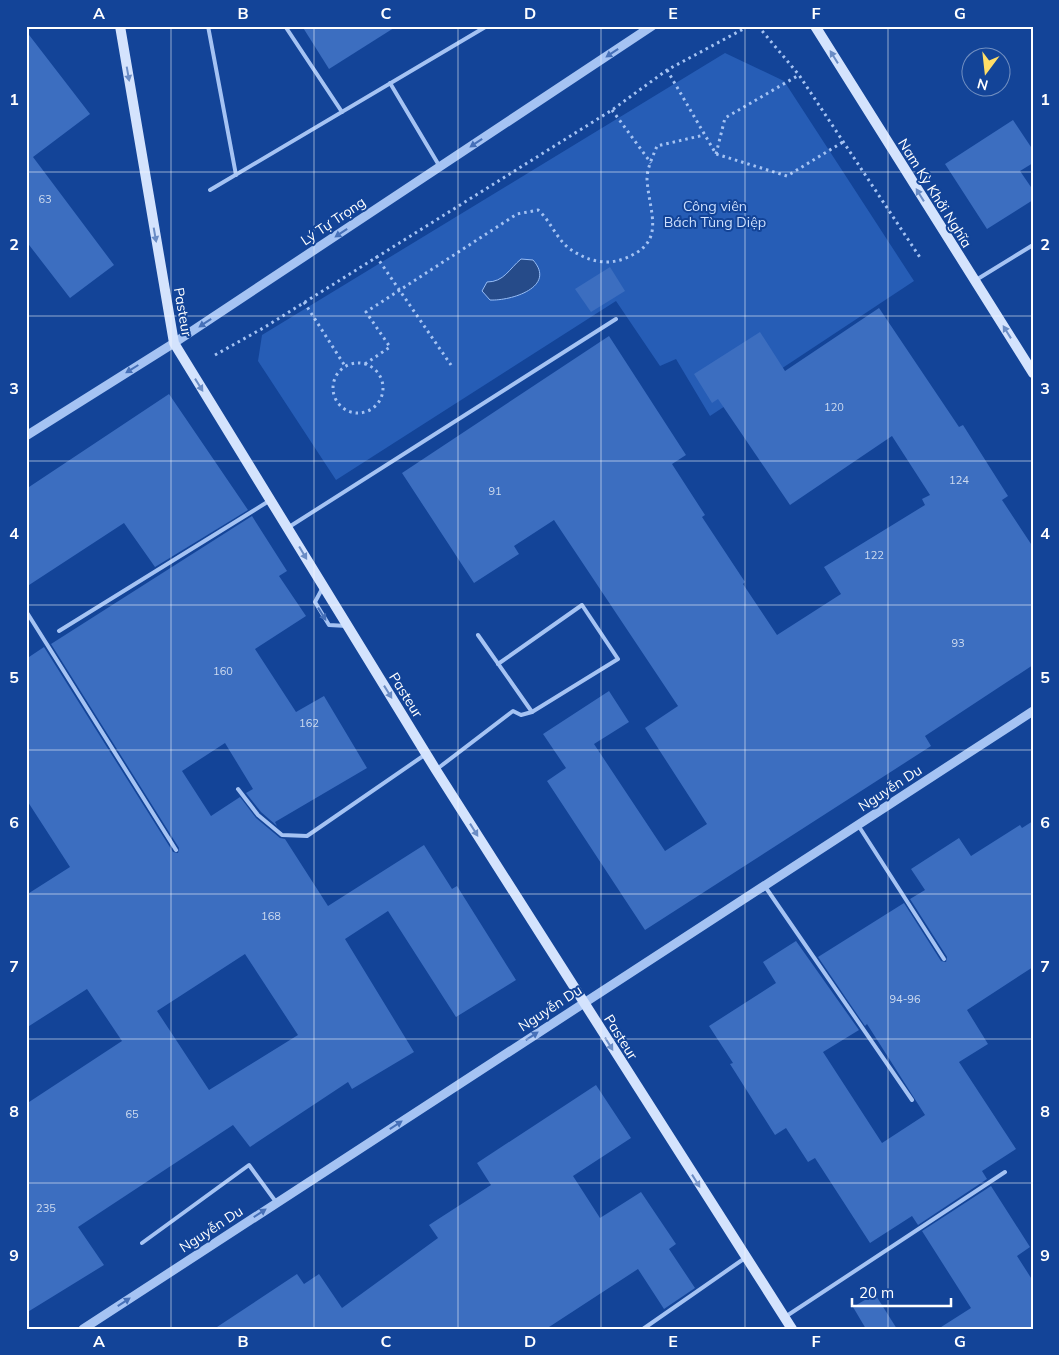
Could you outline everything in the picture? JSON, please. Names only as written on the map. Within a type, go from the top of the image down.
[{"type":"main road","name":"Pasteur","points":[[120,26],[174,344],[436,770],[745,1258],[792,1329]]},
{"type":"main road","name":"Nam Kỳ Khởi Nghĩa","points":[[815,26],[1033,373]]},
{"type":"street","name":"Lý Tự Trọng","points":[[26,436],[174,344],[652,26]]},
{"type":"street","name":"Nguyễn Du","points":[[83,1329],[1033,711]]},
{"type":"lane","points":[[208,26],[236,175]]},
{"type":"lane","points":[[285,26],[342,112]]},
{"type":"lane","points":[[210,190],[486,26]]},
{"type":"lane","points":[[390,83],[440,167]]},
{"type":"lane","points":[[974,281],[1033,246]]},
{"type":"lane","points":[[287,528],[616,319]]},
{"type":"lane","points":[[59,631],[270,500]]},
{"type":"lane","points":[[323,587],[315,602],[329,626],[347,626]]},
{"type":"lane","points":[[436,770],[513,711],[521,715],[532,712],[618,659],[582,605],[498,664]]},
{"type":"lane","points":[[26,611],[176,850]]},
{"type":"lane","points":[[478,636],[532,712]]},
{"type":"lane","points":[[238,789],[258,815],[282,835],[307,836],[426,754]]},
{"type":"lane","points":[[858,825],[944,960]]},
{"type":"lane","points":[[764,885],[912,1100]]},
{"type":"lane","points":[[142,1243],[249,1165],[276,1203]]},
{"type":"lane","points":[[785,1317],[1005,1172]]},
{"type":"lane","points":[[643,1329],[745,1258]]},
{"type":"path","points":[[215,354],[265,327],[612,110],[667,70],[749,26]]},
{"type":"path","points":[[758,26],[800,75],[921,260]]},
{"type":"path","points":[[667,70],[716,154],[787,176],[843,142]]},
{"type":"path","points":[[716,154],[725,118],[800,75]]},
{"type":"path","points":[[612,110],[651,163]]},
{"type":"path","points":[[365,364],[390,347],[366,312],[517,214],[538,210],[548,219],[567,247],[597,262],[617,261],[642,251],[652,233],[651,198],[647,178],[657,146],[704,135]]},
{"type":"path","points":[[376,256],[451,365]]},
{"type":"path","points":[[304,302],[345,366]]},
{"type":"path","points":[[355,363],[365,364],[379,372],[384,389],[378,405],[363,413],[352,413],[344,409],[336,401],[334,381],[345,366],[355,363]]},
{"type":"green space","name":"Công viên Bách Tùng Diệp","points":[[725,53],[784,81],[914,281],[710,416],[676,359],[660,366],[616,301],[336,480],[258,361],[262,335]]},
{"type":"shaded area","points":[[521,259],[533,260],[539,270],[539,278],[535,285],[519,295],[499,300],[490,300],[482,291],[487,282],[498,280]]},
{"type":"building","points":[[302,26],[397,26],[329,69]]},
{"type":"building","points":[[26,31],[90,114],[33,157],[114,265],[70,298],[26,241]]},
{"type":"building","points":[[1013,120],[1033,150],[1033,163],[1020,171],[1033,190],[1033,200],[987,229],[945,164]]},
{"type":"building","points":[[610,267],[625,291],[591,312],[575,289]]},
{"type":"building","points":[[879,308],[959,427],[963,425],[1008,496],[1002,500],[1033,547],[1033,665],[925,736],[931,746],[645,930],[547,781],[566,768],[543,734],[609,691],[629,722],[594,744],[665,851],[707,824],[645,728],[678,706],[554,520],[514,546],[519,554],[474,583],[402,473],[609,336],[686,455],[672,464],[705,515],[702,517],[745,582],[743,584],[777,635],[841,594],[824,567],[925,505],[922,499],[930,495],[892,436],[790,505],[718,399],[712,403],[694,374],[760,332],[785,371]]},
{"type":"building","points":[[169,394],[248,510],[155,567],[124,523],[26,587],[26,489]]},
{"type":"building","points":[[252,516],[287,571],[279,576],[306,616],[255,649],[296,712],[324,696],[367,768],[275,822],[277,826],[261,812],[246,793],[253,789],[225,743],[182,771],[211,816],[240,797],[256,818],[280,838],[285,839],[328,906],[424,845],[452,889],[457,886],[516,980],[456,1017],[388,911],[345,939],[414,1052],[352,1089],[348,1082],[250,1147],[233,1125],[78,1227],[104,1265],[26,1313],[26,1104],[122,1041],[87,989],[26,1028],[26,895],[70,867],[26,799],[26,659],[44,647],[173,852],[178,853],[179,848],[51,644]],"holes":[[[245,954],[298,1035],[209,1090],[157,1011]]]},
{"type":"building","points":[[1033,821],[1033,967],[967,1010],[988,1044],[959,1062],[1016,1149],[982,1171],[987,1179],[918,1225],[912,1216],[870,1243],[815,1158],[808,1162],[786,1128],[775,1135],[730,1064],[733,1063],[709,1026],[776,983],[763,962],[796,941],[859,1030],[823,1052],[882,1143],[925,1115],[867,1024],[865,1026],[818,957],[904,903],[941,961],[946,962],[947,957],[910,899],[925,890],[911,869],[959,838],[971,856],[1020,825],[1022,828]]},
{"type":"building","points":[[596,1085],[631,1138],[573,1176],[600,1218],[641,1192],[676,1244],[669,1249],[695,1288],[664,1309],[638,1269],[546,1329],[214,1329],[297,1274],[304,1284],[319,1274],[342,1308],[438,1238],[429,1225],[491,1185],[477,1163]]},
{"type":"building","points":[[991,1186],[1030,1247],[1017,1256],[1033,1281],[1033,1329],[938,1329],[971,1308],[922,1231]]},
{"type":"building","points":[[875,1294],[897,1329],[866,1329],[853,1307]]}]
